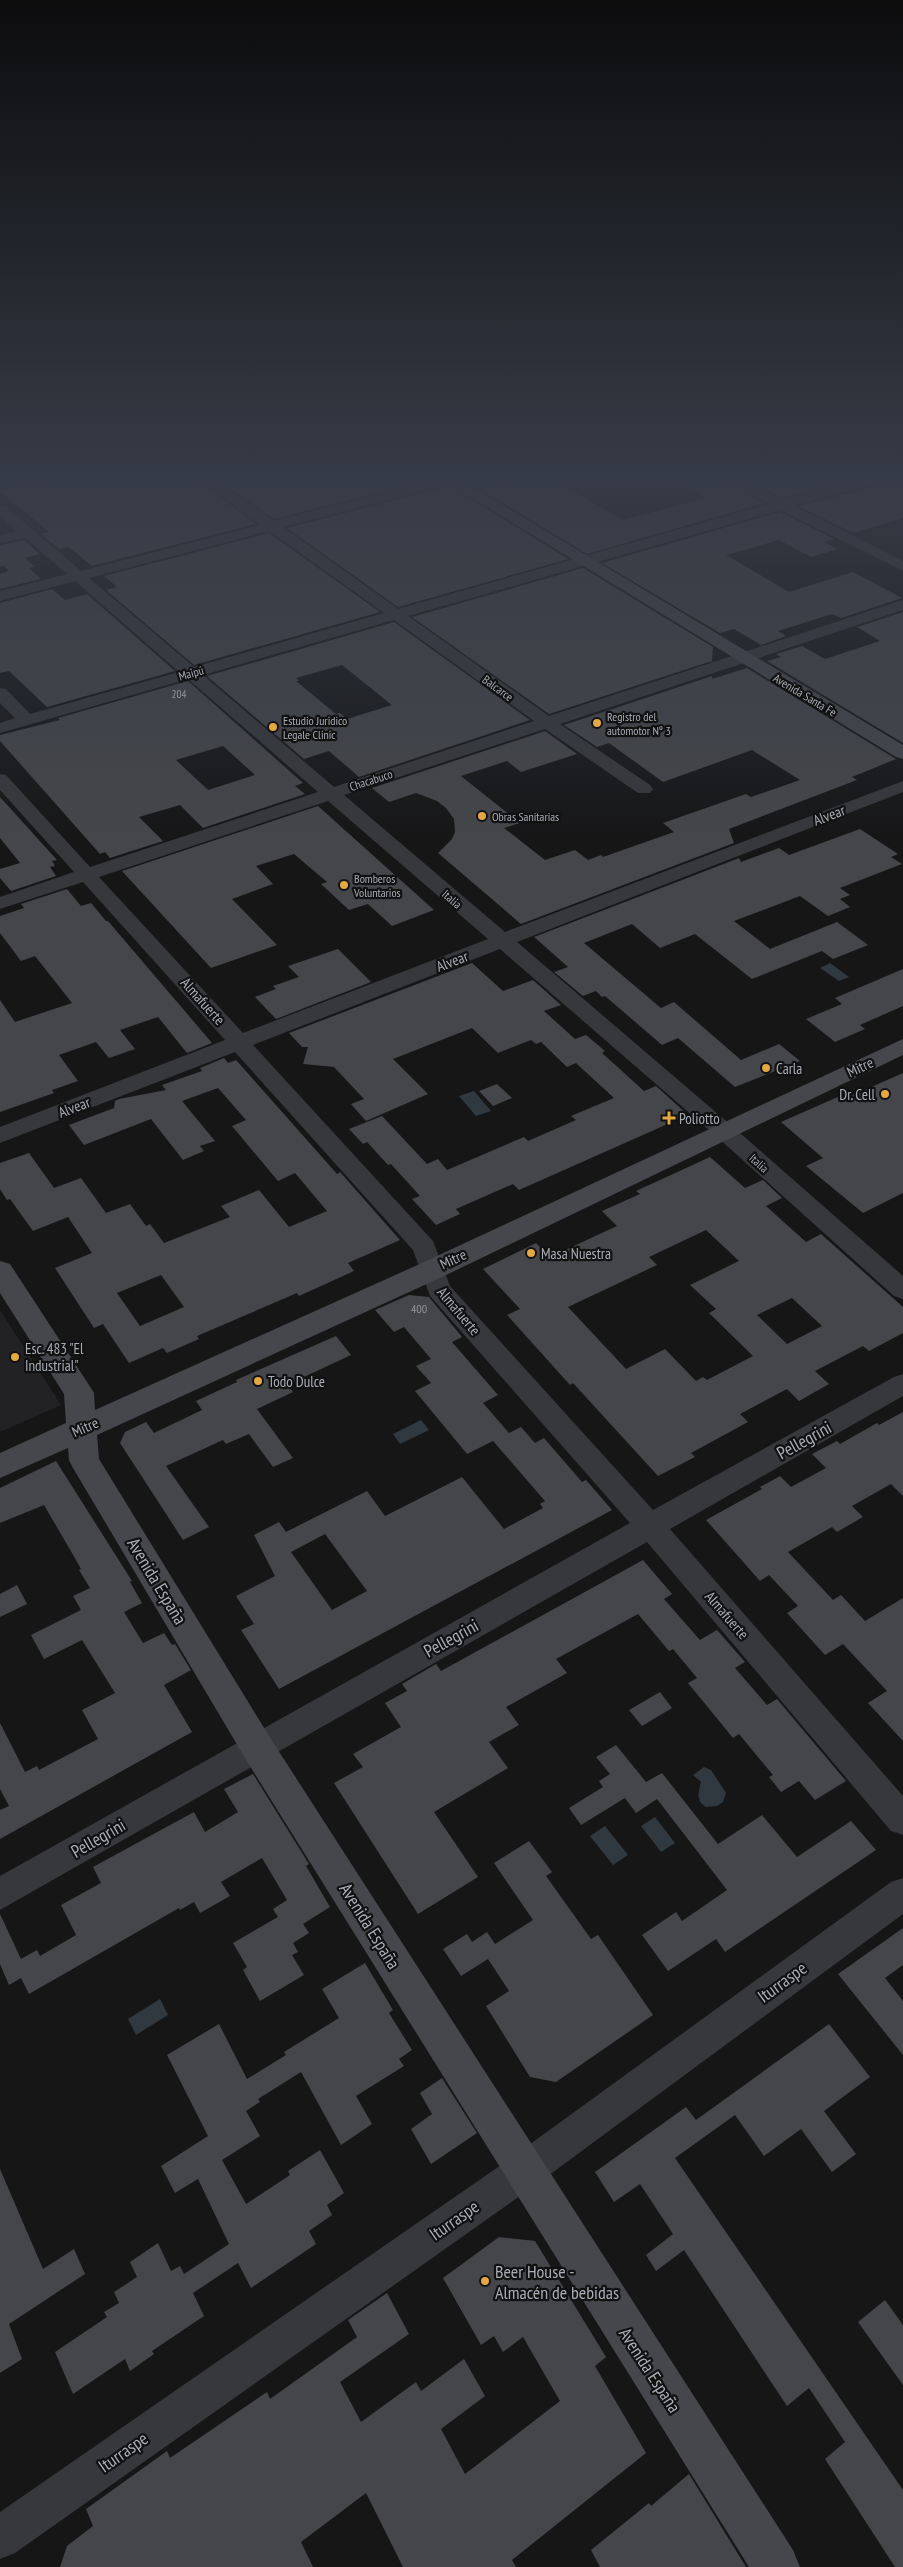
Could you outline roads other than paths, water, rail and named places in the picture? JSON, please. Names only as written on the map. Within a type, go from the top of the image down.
[{"type":"main road","name":"Avenida Santa Fe","points":[[648,600],[903,753]]},
{"type":"main road","name":"Mitre","points":[[0,1466],[432,1270],[903,1046]]},
{"type":"main road","name":"Avenida España","points":[[0,1271],[79,1393],[80,1429],[84,1460],[257,1747],[776,2567]]},
{"type":"street","name":"Italia","points":[[105,600],[724,1131],[903,1290]]},
{"type":"street","name":"Balcarce","points":[[376,600],[546,722],[644,789]]},
{"type":"street","name":"Maipú","points":[[0,728],[446,600]]},
{"type":"street","name":"Chacabuco","points":[[0,903],[903,605]]},
{"type":"street","points":[[0,693],[26,720]]},
{"type":"street","name":"Almafuerte","points":[[0,779],[424,1247],[439,1290],[651,1527],[903,1820]]},
{"type":"street","name":"Alvear","points":[[0,1135],[903,786]]},
{"type":"street","name":"Pellegrini","points":[[0,1894],[257,1747],[903,1384]]},
{"type":"street","name":"Iturraspe","points":[[0,2538],[524,2171],[903,1894]]},
{"type":"place","name":"Registro del automotor Nº 3","points":[[597,723]]},
{"type":"place","name":"Estudio Juridico Legale Clinic","points":[[273,727]]},
{"type":"place","name":"Obras Sanitarias","points":[[482,816]]},
{"type":"place","name":"Bomberos Voluntarios","points":[[344,885]]},
{"type":"place","name":"Carla","points":[[766,1068]]},
{"type":"place","name":"Dr. Cell","points":[[885,1094]]},
{"type":"place","name":"Poliotto","points":[[669,1118]]},
{"type":"place","name":"Masa Nuestra","points":[[531,1253]]},
{"type":"place","name":"Esc. 483 \"El Industrial\"","points":[[15,1357]]},
{"type":"place","name":"Todo Dulce","points":[[258,1381]]},
{"type":"place","name":"Beer House - Almacén de bebidas","points":[[485,2281]]}]
